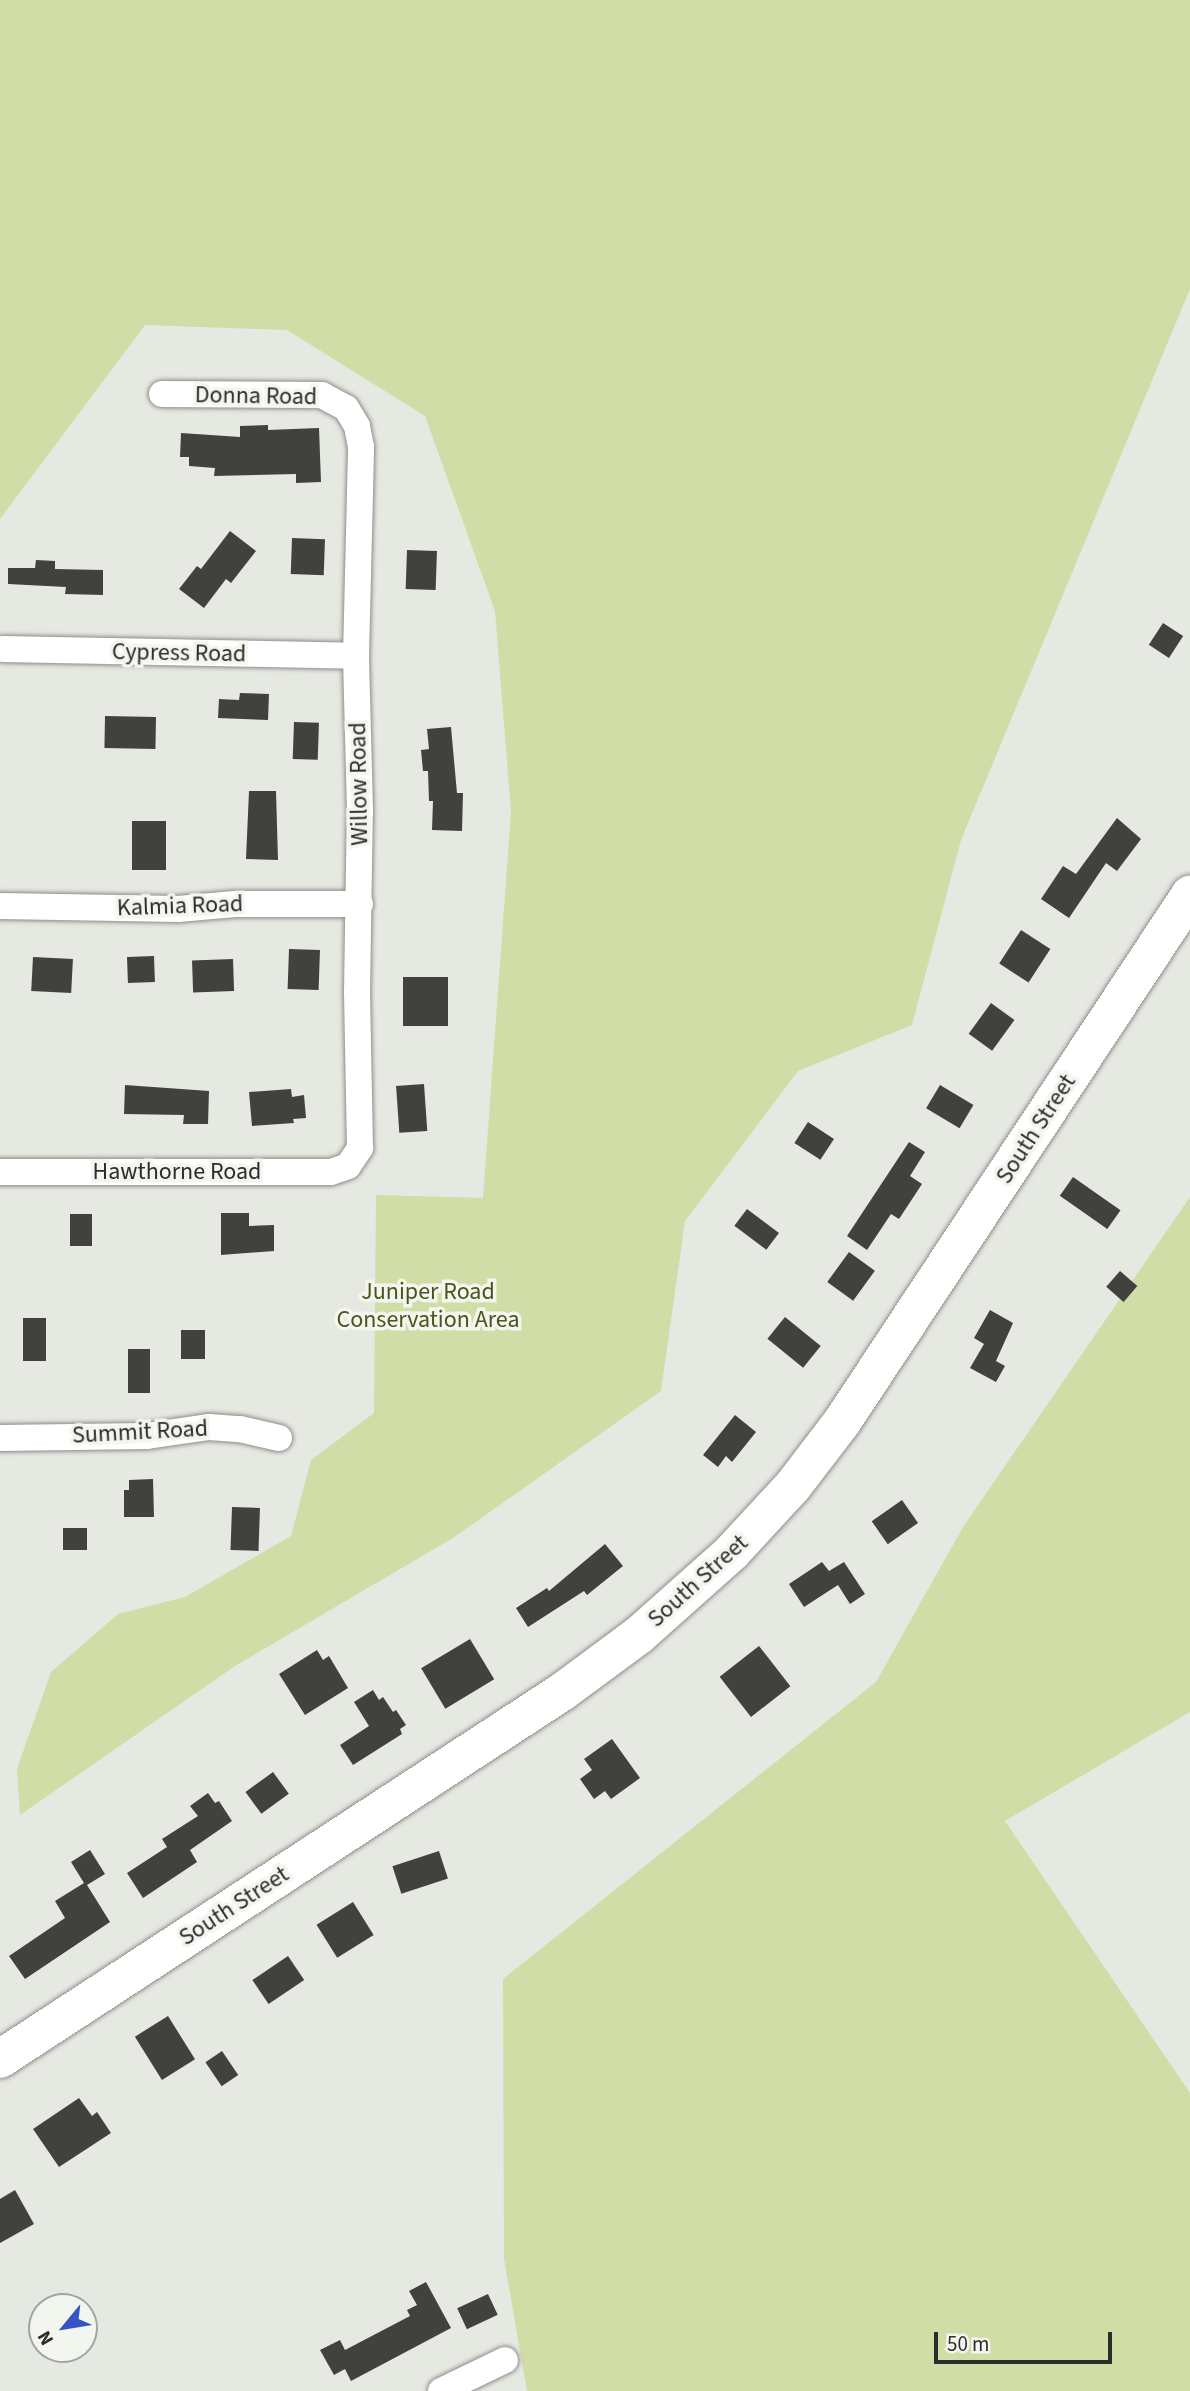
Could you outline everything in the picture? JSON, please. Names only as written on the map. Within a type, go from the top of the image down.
[{"type":"main road","name":"South Street","points":[[0,2059],[579,1681],[690,1592],[733,1552],[793,1486],[842,1422],[1190,895]]},
{"type":"street","name":"Donna Road","points":[[162,394],[322,396],[346,408]]},
{"type":"street","name":"Willow Road","points":[[346,408],[357,426],[361,447],[356,656],[360,1143],[352,1162]]},
{"type":"street","name":"Cypress Road","points":[[3,649],[356,656]]},
{"type":"street","name":"Kalmia Road","points":[[0,906],[178,909],[235,904],[360,904]]},
{"type":"street","name":"Hawthorne Road","points":[[0,1172],[331,1172],[352,1162]]},
{"type":"street","name":"Summit Road","points":[[0,1438],[154,1435],[209,1427],[240,1429],[279,1438]]},
{"type":"street","points":[[441,2391],[505,2360]]},
{"type":"green space","name":"Juniper Road Conservation Area","points":[[0,0],[1190,0],[1190,289],[961,840],[912,1025],[798,1071],[685,1221],[661,1391],[453,1538],[235,1666],[20,1815],[17,1769],[51,1672],[118,1614],[185,1597],[291,1536],[311,1460],[374,1413],[376,1195],[483,1198],[511,812],[495,611],[425,416],[287,330],[145,325],[0,519]]},
{"type":"green space","points":[[1190,1197],[1190,1712],[1005,1821],[1190,2093],[1190,2391],[527,2391],[504,2259],[503,1979],[876,1682],[963,1527]]},
{"type":"building","points":[[268,425],[268,430],[319,428],[321,482],[296,483],[296,474],[214,476],[215,468],[189,466],[189,457],[180,457],[181,433],[240,437],[240,426]]},
{"type":"building","points":[[230,531],[256,551],[231,583],[226,579],[204,608],[179,589],[197,566],[201,569]]},
{"type":"building","points":[[292,538],[325,539],[324,575],[291,574]]},
{"type":"building","points":[[407,550],[437,551],[436,590],[406,589]]},
{"type":"building","points":[[36,560],[55,561],[55,569],[103,570],[103,595],[65,594],[66,587],[8,584],[8,568],[35,568]]},
{"type":"building","points":[[1163,623],[1183,636],[1169,658],[1149,645]]},
{"type":"building","points":[[240,693],[269,694],[268,720],[218,718],[219,699],[239,700]]},
{"type":"building","points":[[105,716],[156,717],[155,749],[104,748]]},
{"type":"building","points":[[294,722],[319,723],[318,760],[293,759]]},
{"type":"building","points":[[451,727],[457,793],[463,793],[462,831],[432,830],[433,801],[429,801],[428,771],[423,771],[421,750],[429,749],[427,729]]},
{"type":"building","points":[[249,791],[276,791],[278,860],[246,859]]},
{"type":"building","points":[[1117,818],[1141,839],[1117,871],[1106,863],[1069,918],[1041,899],[1063,866],[1076,874]]},
{"type":"building","points":[[132,821],[166,821],[166,870],[132,870]]},
{"type":"building","points":[[1021,930],[1050,949],[1029,983],[999,964]]},
{"type":"building","points":[[289,949],[320,950],[319,990],[288,989]]},
{"type":"building","points":[[154,956],[155,982],[128,983],[127,957]]},
{"type":"building","points":[[33,957],[73,959],[71,993],[31,991]]},
{"type":"building","points":[[233,959],[234,991],[193,992],[192,960]]},
{"type":"building","points":[[403,977],[448,977],[448,1026],[403,1026]]},
{"type":"building","points":[[991,1003],[1014,1020],[992,1051],[969,1034]]},
{"type":"building","points":[[424,1084],[427,1131],[399,1133],[396,1086]]},
{"type":"building","points":[[125,1085],[209,1091],[208,1124],[183,1124],[184,1115],[124,1114]]},
{"type":"building","points":[[940,1085],[973,1105],[960,1128],[926,1108]]},
{"type":"building","points":[[291,1089],[292,1097],[304,1095],[306,1118],[293,1119],[294,1123],[252,1126],[249,1092]]},
{"type":"building","points":[[808,1122],[834,1139],[820,1160],[794,1143]]},
{"type":"building","points":[[909,1142],[925,1152],[910,1176],[922,1184],[899,1219],[891,1214],[867,1250],[847,1236]]},
{"type":"building","points":[[1073,1177],[1121,1210],[1107,1229],[1060,1196]]},
{"type":"building","points":[[747,1209],[779,1233],[766,1250],[734,1226]]},
{"type":"building","points":[[221,1213],[249,1213],[249,1226],[274,1225],[274,1251],[221,1255]]},
{"type":"building","points":[[70,1214],[92,1214],[92,1246],[70,1246]]},
{"type":"building","points":[[849,1252],[875,1271],[853,1301],[827,1282]]},
{"type":"building","points":[[1120,1271],[1137,1286],[1124,1302],[1106,1287]]},
{"type":"building","points":[[990,1310],[1013,1323],[996,1361],[1005,1366],[996,1382],[970,1368],[984,1344],[974,1338]]},
{"type":"building","points":[[785,1317],[821,1346],[803,1368],[767,1339]]},
{"type":"building","points":[[23,1318],[46,1318],[46,1361],[23,1361]]},
{"type":"building","points":[[181,1330],[205,1330],[205,1359],[181,1359]]},
{"type":"building","points":[[128,1349],[150,1349],[150,1393],[128,1393]]},
{"type":"building","points":[[735,1415],[756,1432],[732,1462],[726,1456],[718,1467],[703,1455]]},
{"type":"building","points":[[153,1479],[154,1517],[124,1517],[124,1490],[129,1490],[129,1480]]},
{"type":"building","points":[[902,1500],[918,1523],[888,1544],[872,1521]]},
{"type":"building","points":[[232,1507],[260,1508],[258,1551],[230,1550]]},
{"type":"building","points":[[63,1528],[87,1528],[87,1550],[63,1550]]},
{"type":"building","points":[[605,1544],[623,1566],[587,1595],[584,1591],[528,1627],[516,1608],[547,1588],[549,1591]]},
{"type":"building","points":[[822,1562],[829,1571],[844,1562],[865,1594],[850,1604],[838,1585],[804,1607],[789,1584]]},
{"type":"building","points":[[470,1639],[494,1679],[445,1709],[421,1668]]},
{"type":"building","points":[[759,1646],[790,1686],[751,1717],[720,1677]]},
{"type":"building","points":[[317,1650],[323,1660],[329,1656],[348,1688],[305,1715],[279,1674]]},
{"type":"building","points":[[373,1690],[379,1700],[383,1697],[393,1712],[396,1710],[406,1725],[400,1729],[402,1734],[353,1765],[340,1745],[369,1726],[354,1702]]},
{"type":"building","points":[[612,1739],[640,1778],[611,1799],[605,1791],[594,1799],[580,1779],[592,1770],[584,1759]]},
{"type":"building","points":[[273,1772],[289,1794],[261,1814],[245,1792]]},
{"type":"building","points":[[208,1793],[215,1803],[219,1801],[232,1821],[190,1850],[197,1862],[143,1898],[127,1873],[167,1847],[162,1839],[198,1816],[190,1806]]},
{"type":"building","points":[[90,1850],[105,1874],[87,1885],[110,1922],[25,1979],[9,1956],[65,1918],[55,1901],[84,1883],[71,1862]]},
{"type":"building","points":[[439,1851],[448,1879],[401,1894],[392,1866]]},
{"type":"building","points":[[353,1902],[374,1935],[337,1958],[317,1925]]},
{"type":"building","points":[[288,1956],[304,1980],[269,2004],[252,1980]]},
{"type":"building","points":[[168,2016],[195,2059],[162,2080],[135,2037]]},
{"type":"building","points":[[222,2051],[238,2075],[222,2086],[205,2062]]},
{"type":"building","points":[[79,2098],[92,2116],[97,2112],[111,2133],[59,2167],[33,2129]]},
{"type":"building","points":[[15,2190],[34,2224],[0,2243],[0,2199]]},
{"type":"building","points":[[426,2282],[451,2328],[351,2381],[345,2369],[334,2375],[320,2350],[340,2340],[345,2350],[410,2316],[407,2310],[417,2305],[409,2291]]},
{"type":"building","points":[[488,2294],[498,2315],[467,2329],[457,2308]]}]
